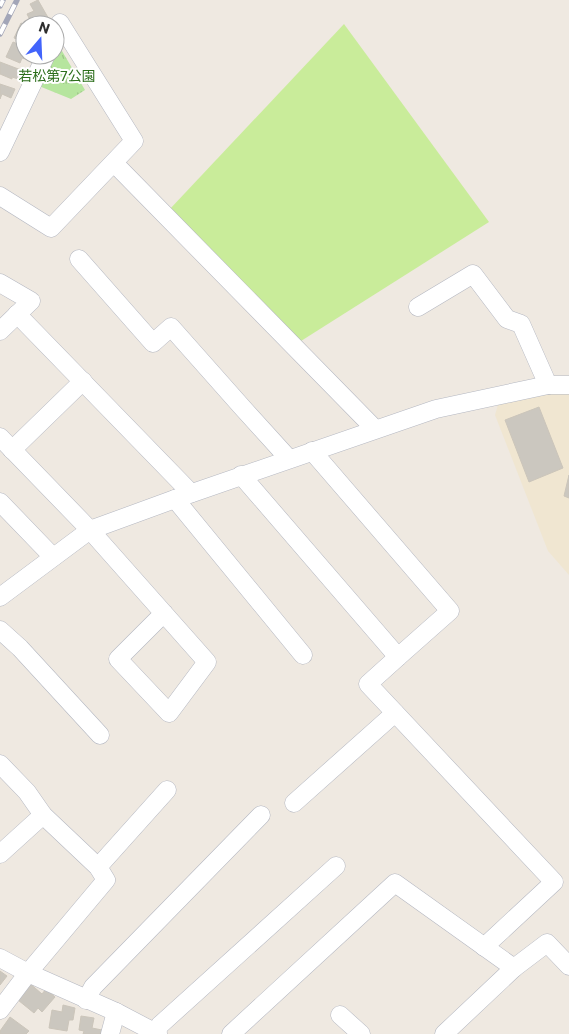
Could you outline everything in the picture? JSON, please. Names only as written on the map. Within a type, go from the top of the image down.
[{"type":"street","points":[[0,196],[51,228],[134,141],[65,31]]},
{"type":"street","points":[[0,152],[41,65]]},
{"type":"street","points":[[114,163],[375,429]]},
{"type":"street","points":[[79,259],[153,343],[171,327],[289,459]]},
{"type":"street","points":[[418,307],[473,274],[507,319],[521,324],[548,385]]},
{"type":"street","points":[[0,283],[31,301],[0,331]]},
{"type":"street","points":[[18,314],[83,382],[183,496],[303,655]]},
{"type":"street","points":[[12,450],[83,382]]},
{"type":"street","points":[[0,596],[90,530],[241,475],[436,409],[548,385],[569,385]]},
{"type":"street","points":[[0,437],[90,530],[164,613],[207,662],[169,713],[118,659],[164,613]]},
{"type":"street","points":[[312,452],[450,611],[368,684],[554,882],[484,947]]},
{"type":"street","points":[[241,475],[398,656]]},
{"type":"street","points":[[0,502],[53,557]]},
{"type":"street","points":[[0,630],[20,648],[100,735]]},
{"type":"street","points":[[294,803],[395,713]]},
{"type":"street","points":[[0,764],[27,792],[43,815],[98,867],[106,880],[28,973],[0,1010]]},
{"type":"street","points":[[98,867],[167,790]]},
{"type":"street","points":[[0,854],[43,815]]},
{"type":"street","points":[[86,1000],[93,987],[260,815]]},
{"type":"street","points":[[0,958],[157,1033],[160,1025],[336,866]]},
{"type":"street","points":[[231,1034],[395,883],[514,968]]},
{"type":"street","points":[[444,1034],[514,968],[547,943],[569,966]]},
{"type":"street","points":[[110,1034],[116,1012]]},
{"type":"street","points":[[340,1015],[361,1034]]},
{"type":"shaded area","points":[[569,391],[569,575],[548,551],[495,415],[500,398]]},
{"type":"green space","points":[[344,24],[489,222],[301,341],[169,210]]},
{"type":"green space","name":"若松第7公園","points":[[65,56],[85,90],[71,99],[34,84],[43,65],[65,65]]},
{"type":"building","points":[[38,0],[47,15],[28,15],[34,11],[30,4]]},
{"type":"building","points":[[13,42],[15,43],[15,61],[6,57]]},
{"type":"building","points":[[0,62],[21,70],[18,79],[12,77],[12,79],[0,74]]},
{"type":"building","points":[[0,84],[15,89],[11,98],[2,94],[0,99]]},
{"type":"building","points":[[539,407],[563,468],[529,482],[505,420]]},
{"type":"building","points":[[569,475],[569,498],[564,496]]},
{"type":"building","points":[[0,971],[7,976],[0,985]]},
{"type":"building","points":[[28,982],[42,994],[46,989],[55,997],[42,1012],[38,1008],[34,1013],[18,1000]]},
{"type":"building","points":[[63,1005],[75,1008],[73,1020],[69,1020],[67,1031],[49,1028],[52,1010],[62,1012]]},
{"type":"building","points":[[81,1016],[94,1018],[92,1028],[102,1030],[101,1034],[83,1034],[84,1031],[79,1030]]},
{"type":"building","points":[[10,1017],[29,1031],[26,1034],[0,1034],[0,1031]]},
{"type":"railway","points":[[0,6],[3,0]]},
{"type":"railway","points":[[0,34],[17,0]]}]
